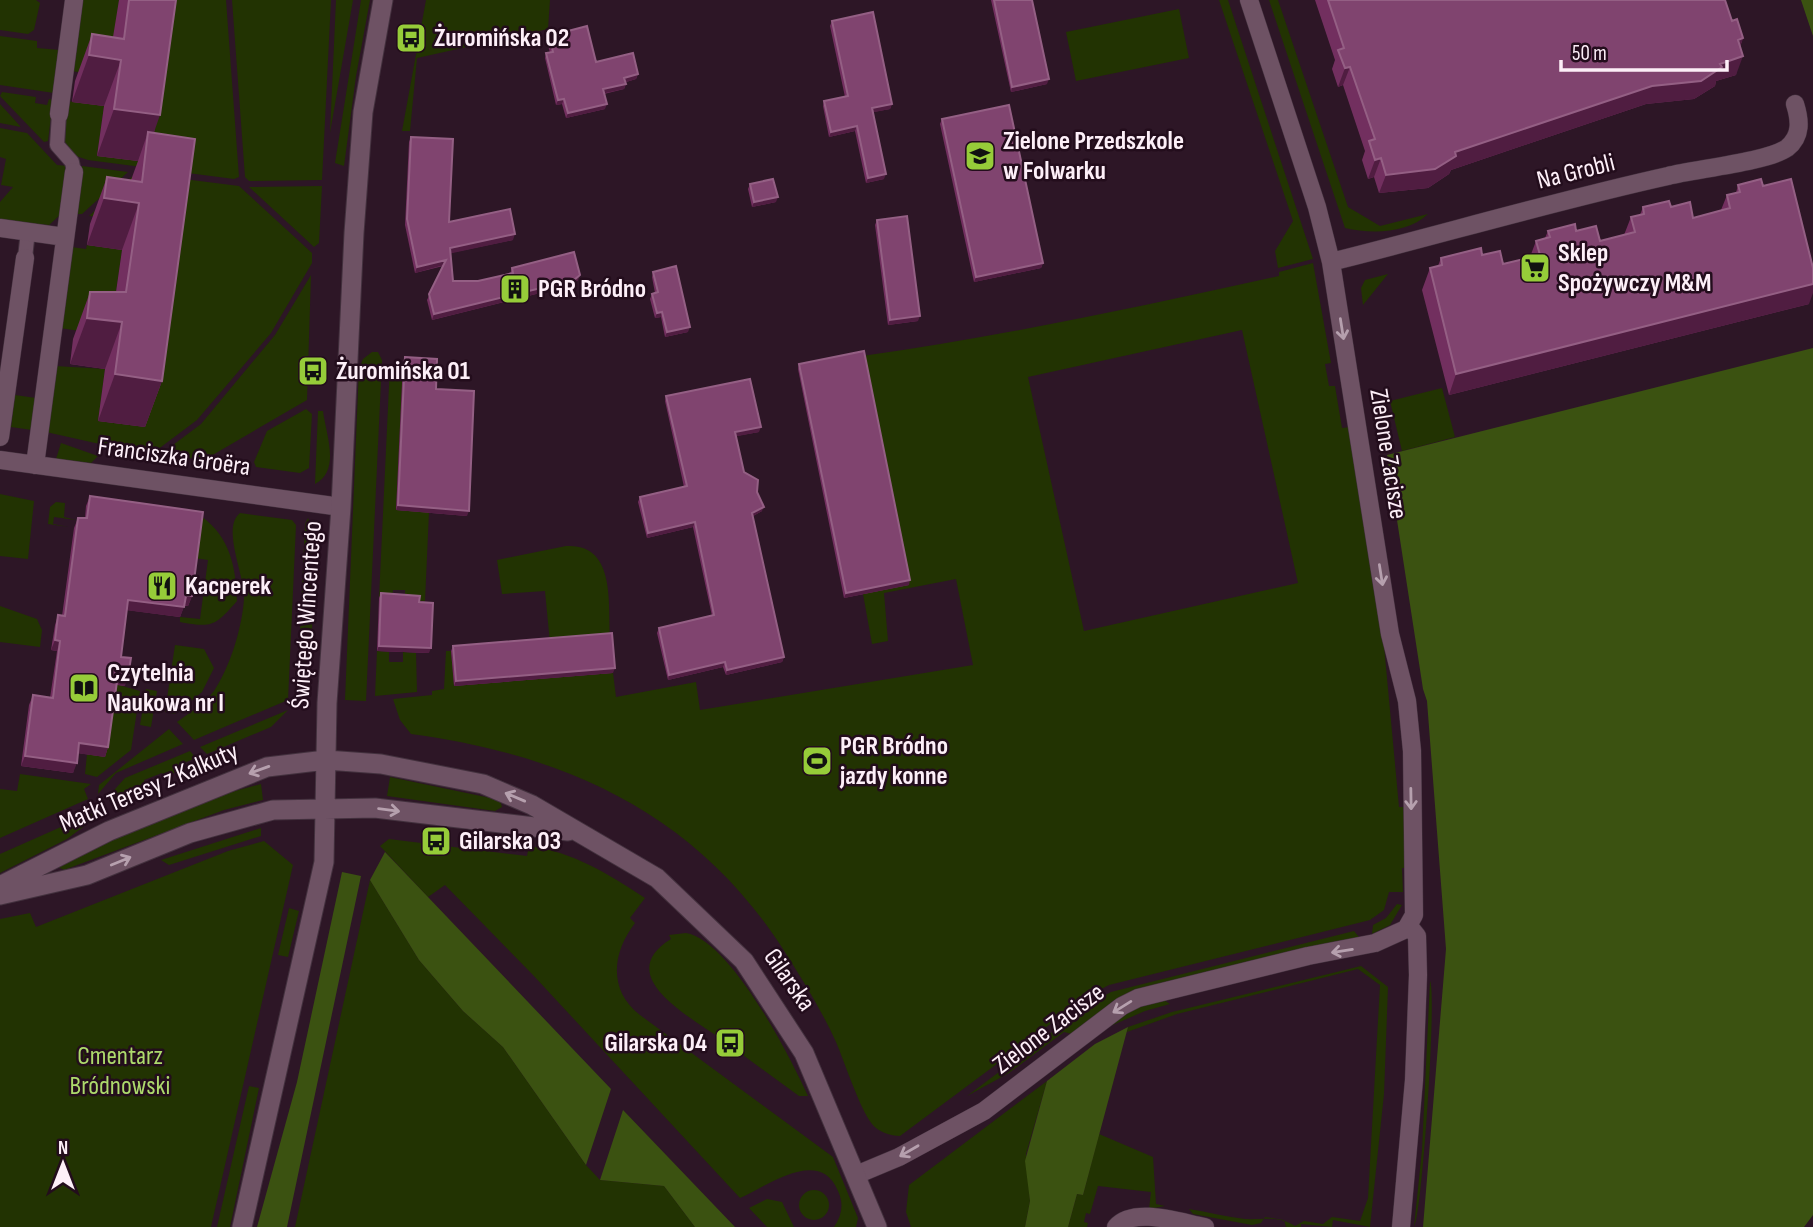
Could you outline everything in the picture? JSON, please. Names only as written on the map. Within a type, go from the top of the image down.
[{"type":"street","points":[[35,465],[74,172],[72,162],[57,145],[74,0]]},
{"type":"street","name":"Świętego Wincentego","points":[[242,1227],[322,873],[328,688],[341,507],[354,233],[362,125],[383,0]]},
{"type":"street","name":"Zielone Zacisze","points":[[856,1175],[899,1157],[984,1111],[1115,1011],[1138,998],[1308,956],[1375,943],[1409,926],[1414,915],[1416,897],[1412,751],[1407,701],[1390,634],[1331,262],[1317,207],[1250,0]]},
{"type":"street","name":"Na Grobli","points":[[1331,262],[1667,176],[1767,156],[1784,150],[1793,142],[1799,131],[1795,104]]},
{"type":"street","points":[[0,228],[65,237]]},
{"type":"street","points":[[0,437],[8,317],[25,258],[28,232]]},
{"type":"street","name":"Franciszka Groëra","points":[[0,460],[341,507]]},
{"type":"street","name":"Gilarska","points":[[326,760],[381,764],[484,784],[532,805],[657,878],[744,961],[804,1053],[877,1227]]},
{"type":"street","name":"Matki Teresy z Kalkuty","points":[[0,886],[108,831],[267,767],[326,760]]},
{"type":"street","points":[[0,895],[86,875],[238,817],[273,810],[325,808]]},
{"type":"street","name":"Gilarska","points":[[325,808],[375,808],[573,831]]},
{"type":"street","name":"Zielone Zacisze","points":[[1401,1227],[1413,1093],[1418,975],[1417,936],[1409,926]]},
{"type":"street","points":[[1116,1227],[1122,1221],[1137,1217],[1205,1227]]},
{"type":"green space","points":[[0,0],[36,0],[40,3],[34,30],[28,34],[0,30]]},
{"type":"green space","points":[[80,0],[119,0],[107,85],[92,74],[71,71]]},
{"type":"green space","points":[[165,0],[226,0],[239,177],[234,179],[88,160],[76,156],[65,142],[67,101],[104,106],[97,156]]},
{"type":"green space","points":[[232,0],[331,0],[322,180],[249,181],[245,177]]},
{"type":"green space","points":[[336,0],[353,0],[330,133]]},
{"type":"green space","points":[[361,0],[370,0],[344,166],[335,163]]},
{"type":"green space","points":[[426,0],[550,0],[548,29],[417,58],[410,131],[402,131]]},
{"type":"green space","points":[[1219,0],[1228,0],[1313,259],[1278,268],[1275,251],[1293,221]]},
{"type":"green space","points":[[1269,0],[1278,0],[1348,207],[1380,226],[1428,214],[1419,221],[1388,231],[1345,228]]},
{"type":"green space","points":[[1801,0],[1813,0],[1813,36]]},
{"type":"green space","points":[[1179,9],[1189,58],[1076,81],[1066,32]]},
{"type":"green space","points":[[0,36],[37,41],[37,48],[60,50],[54,93],[0,85]]},
{"type":"green space","points":[[2,92],[36,97],[35,103],[47,105],[49,99],[53,100],[48,141],[44,142],[0,96]]},
{"type":"green space","points":[[0,104],[21,127],[0,123]]},
{"type":"green space","points":[[0,128],[27,133],[57,165],[68,166],[60,215],[49,225],[0,221],[0,202],[13,187],[1,185],[6,159],[0,157]]},
{"type":"green space","points":[[82,166],[128,172],[82,214],[75,214]]},
{"type":"green space","points":[[136,173],[239,186],[312,253],[312,263],[271,333],[197,420],[153,453],[124,449],[121,443],[116,442],[113,447],[46,432],[55,366],[105,369],[98,421],[145,427],[178,185],[104,217],[89,216]]},
{"type":"green space","points":[[322,186],[319,243],[314,247],[249,187]]},
{"type":"green space","points":[[87,245],[122,250],[108,348],[99,334],[60,328],[71,247],[86,249]]},
{"type":"green space","points":[[1313,263],[1331,363],[1325,364],[1329,386],[1335,386],[1342,428],[1350,427],[1383,635],[1399,807],[1406,807],[1408,868],[1402,868],[1403,892],[1389,892],[1384,910],[1370,920],[1109,985],[1088,996],[900,1136],[893,1135],[878,1129],[867,1116],[830,1030],[783,949],[748,902],[710,861],[668,827],[623,799],[574,776],[523,757],[411,734],[400,720],[393,699],[432,695],[432,691],[444,689],[446,651],[451,651],[454,686],[613,673],[616,697],[696,682],[700,710],[973,665],[956,579],[884,593],[888,641],[872,644],[863,594],[908,585],[862,356],[1071,320],[1279,276],[1279,272]],"holes":[[[1242,330],[1298,583],[1084,631],[1028,377]]]},
{"type":"green space","points":[[1388,274],[1363,305],[1361,288],[1365,280]]},
{"type":"green space","points":[[311,275],[307,400],[204,460],[161,454],[201,424],[275,335]]},
{"type":"green space","points":[[1813,348],[1813,1215],[1804,1227],[1423,1227],[1446,949],[1427,701],[1387,455]]},
{"type":"green space","points":[[372,352],[378,352],[382,360],[366,701],[345,700],[359,368],[363,359]]},
{"type":"green space","points":[[390,365],[403,365],[396,510],[429,512],[425,601],[405,600],[405,590],[393,590],[392,599],[379,598]]},
{"type":"green space","points":[[1442,388],[1455,437],[1402,451],[1390,401]]},
{"type":"green space","points":[[15,395],[36,398],[32,430],[11,427]]},
{"type":"green space","points":[[306,409],[312,414],[309,468],[300,473],[256,467],[254,462],[267,431]]},
{"type":"green space","points":[[318,411],[323,411],[330,461],[323,478],[315,484]]},
{"type":"green space","points":[[61,443],[98,456],[91,463],[56,459]]},
{"type":"green space","points":[[0,494],[34,501],[28,559],[0,556]]},
{"type":"green space","points":[[56,502],[65,503],[64,517],[76,520],[54,517],[53,524],[69,527],[48,524],[50,507]]},
{"type":"green space","points":[[240,513],[292,520],[296,525],[288,700],[194,740],[177,722],[214,691],[230,659],[241,622],[244,599],[233,540],[235,520]]},
{"type":"green space","points":[[202,517],[219,534],[230,554],[237,601],[218,620],[207,625],[180,622],[180,617],[200,619],[208,560],[194,558]]},
{"type":"green space","points":[[308,518],[316,536],[309,697],[297,698],[305,524]]},
{"type":"green space","points":[[566,546],[582,548],[594,554],[601,565],[608,593],[610,638],[550,643],[545,591],[502,594],[497,560]]},
{"type":"green space","points":[[0,606],[37,619],[42,630],[40,647],[0,642]]},
{"type":"green space","points":[[175,645],[204,649],[214,668],[202,692],[175,714],[165,712]]},
{"type":"green space","points":[[377,651],[389,652],[389,662],[403,662],[403,652],[416,653],[417,692],[375,696]]},
{"type":"green space","points":[[115,684],[140,691],[131,750],[97,777],[85,774],[87,754],[105,756]]},
{"type":"green space","points":[[146,689],[157,691],[151,727],[140,725]]},
{"type":"green space","points":[[288,710],[271,727],[207,754],[200,747]]},
{"type":"green space","points":[[169,729],[183,744],[116,773],[98,794],[99,785]]},
{"type":"green space","points":[[190,751],[196,758],[179,765],[181,770],[165,777],[162,773],[144,780],[145,785],[109,800],[107,798],[125,778]]},
{"type":"green space","points":[[20,774],[91,784],[84,789],[88,799],[0,838],[0,789],[17,791]]},
{"type":"green space","points":[[390,777],[500,800],[502,807],[495,811],[387,796]]},
{"type":"green space","points":[[261,784],[263,800],[224,810],[64,870],[58,867],[59,862],[217,796]]},
{"type":"green space","points":[[97,811],[98,816],[67,839],[0,873],[0,854]]},
{"type":"green space","points":[[261,828],[261,836],[169,865],[161,860]]},
{"type":"green space","points":[[389,839],[527,856],[529,846],[545,849],[590,865],[645,898],[630,918],[635,923],[627,935],[618,959],[618,983],[622,994],[640,1015],[833,1157],[858,1218],[856,1227],[834,1227],[841,1209],[840,1196],[830,1178],[819,1172],[807,1170],[793,1173],[740,1198],[533,975],[445,885],[428,897],[380,846]]},
{"type":"green space","name":"Cmentarz Bródnowski","points":[[264,841],[293,865],[211,1227],[0,1227],[0,919],[30,913],[36,927],[228,851]]},
{"type":"green space","points":[[385,852],[611,1089],[586,1165],[503,1047],[463,1011],[419,960],[370,880]]},
{"type":"green space","points":[[342,872],[361,876],[287,1227],[257,1227],[297,1082]]},
{"type":"green space","points":[[370,880],[419,960],[463,1011],[503,1047],[586,1165],[600,1180],[664,1186],[695,1227],[295,1227]]},
{"type":"green space","points":[[1397,904],[1402,905],[1390,925],[1372,934],[1373,925],[1386,918]]},
{"type":"green space","points":[[289,908],[299,911],[288,957],[278,955]]},
{"type":"green space","points":[[1354,931],[1359,937],[1119,998],[1111,1002],[1113,1006],[1072,1034],[1064,1032],[1009,1073],[967,1096],[1088,1005],[1111,992]]},
{"type":"green space","points":[[686,933],[703,940],[739,977],[773,1029],[808,1096],[799,1096],[740,1053],[745,1046],[726,1032],[721,1039],[662,995],[653,981],[649,967],[655,953],[671,939],[669,935]]},
{"type":"green space","points":[[1361,966],[1388,987],[1384,1094],[1370,1227],[1333,1220],[1332,1227],[1301,1224],[1301,1227],[1286,1227],[1284,1221],[1295,1226],[1304,1221],[1323,1224],[1332,1217],[1360,1221],[1368,1198],[1380,985],[1358,969],[1177,1014],[1127,1032],[1128,1027],[1172,1012]]},
{"type":"green space","points":[[1430,981],[1432,1023],[1428,1104],[1421,1186],[1414,1227],[1422,1150]]},
{"type":"green space","points":[[1161,998],[1170,1004],[1145,1011],[1099,1031],[1136,1006]]},
{"type":"green space","points":[[1128,1027],[1083,1195],[1077,1194],[1068,1227],[1025,1227],[1030,1201],[1025,1161],[1047,1081],[1095,1044]]},
{"type":"green space","points":[[1047,1081],[1026,1154],[1030,1201],[1025,1227],[911,1227],[906,1212],[909,1185]]},
{"type":"green space","points":[[249,1086],[259,1088],[230,1227],[217,1227]]},
{"type":"green space","points":[[623,1110],[735,1227],[695,1227],[664,1186],[600,1180]]},
{"type":"green space","points":[[1099,1134],[1153,1157],[1156,1204],[1165,1206],[1149,1209],[1151,1192],[1098,1186],[1090,1214],[1086,1213],[1084,1222],[1088,1223],[1087,1227],[1068,1227],[1077,1194],[1083,1195]]},
{"type":"green space","points":[[814,1190],[825,1194],[829,1205],[825,1216],[814,1220],[803,1216],[799,1205],[803,1194]]},
{"type":"green space","points":[[767,1199],[782,1202],[794,1227],[767,1227],[749,1208]]},
{"type":"green space","points":[[1189,1209],[1245,1219],[1264,1219],[1261,1223],[1252,1225],[1193,1214]]},
{"type":"building","points":[[129,0],[176,0],[160,115],[114,109],[121,60],[89,55],[92,34],[124,39]]},
{"type":"building","points":[[994,0],[1032,0],[1049,79],[1012,87]]},
{"type":"building","points":[[1328,0],[1725,0],[1732,21],[1737,19],[1743,38],[1738,40],[1743,56],[1720,64],[1722,67],[1701,81],[1652,86],[1455,152],[1456,156],[1435,169],[1386,175],[1381,158],[1375,160],[1369,141],[1375,139],[1350,67],[1345,68],[1338,50],[1344,48]]},
{"type":"building","points":[[873,12],[892,104],[872,108],[886,174],[868,178],[857,126],[831,132],[824,101],[848,96],[832,21]]},
{"type":"building","points":[[587,26],[596,62],[633,53],[638,74],[624,78],[626,84],[603,89],[607,104],[568,113],[564,99],[558,100],[546,53],[553,52],[549,36]]},
{"type":"building","points":[[1009,105],[1043,263],[976,277],[942,119]]},
{"type":"building","points":[[148,132],[195,139],[162,381],[115,374],[122,322],[87,318],[90,292],[126,292],[139,203],[104,198],[107,177],[142,182]]},
{"type":"building","points":[[411,137],[453,139],[449,222],[510,209],[515,234],[450,248],[453,281],[478,281],[513,273],[512,268],[574,252],[580,275],[574,280],[434,314],[429,294],[446,260],[417,267],[407,219]]},
{"type":"building","points":[[773,179],[778,197],[754,202],[750,184]]},
{"type":"building","points":[[1761,179],[1763,186],[1791,179],[1813,268],[1813,284],[1456,374],[1430,268],[1442,265],[1441,258],[1481,248],[1482,255],[1500,251],[1503,264],[1540,255],[1536,241],[1550,237],[1548,231],[1575,224],[1576,231],[1596,226],[1600,241],[1635,232],[1631,217],[1644,214],[1643,207],[1669,201],[1671,207],[1690,202],[1693,218],[1730,208],[1727,195],[1740,192],[1738,185]]},
{"type":"building","points":[[907,216],[920,316],[890,320],[877,220]]},
{"type":"building","points":[[676,266],[690,327],[667,332],[662,312],[657,313],[652,294],[658,292],[653,272]]},
{"type":"building","points":[[864,351],[910,580],[846,593],[799,364]]},
{"type":"building","points":[[405,357],[437,359],[436,389],[474,391],[469,511],[398,505]]},
{"type":"building","points":[[750,379],[761,427],[735,432],[744,472],[758,480],[757,492],[764,507],[752,513],[784,657],[727,670],[725,662],[669,675],[659,628],[714,615],[695,522],[648,533],[640,497],[687,486],[666,396]]},
{"type":"building","points":[[90,496],[203,512],[192,596],[186,596],[184,607],[128,600],[121,657],[131,658],[128,676],[118,674],[108,747],[79,743],[77,763],[25,756],[33,695],[53,698],[60,641],[55,640],[58,615],[65,616],[78,518],[87,518]]},
{"type":"building","points":[[381,593],[420,596],[419,602],[433,603],[431,648],[379,646]]},
{"type":"building","points":[[612,633],[615,668],[456,681],[453,646]]},
{"type":"place","name":"Żuromińska 02","points":[[411,38]]},
{"type":"place","name":"Zielone Przedszkole w Folwarku","points":[[980,156]]},
{"type":"place","name":"Sklep Spożywczy M&M","points":[[1535,268]]},
{"type":"place","name":"PGR Bródno","points":[[515,289]]},
{"type":"place","name":"Żuromińska 01","points":[[313,371]]},
{"type":"place","name":"Kacperek","points":[[162,586]]},
{"type":"place","name":"Czytelnia Naukowa nr I","points":[[84,688]]},
{"type":"place","name":"PGR Bródno jazdy konne","points":[[817,761]]},
{"type":"place","name":"Gilarska 03","points":[[436,841]]},
{"type":"place","name":"Gilarska 04","points":[[730,1043]]}]
